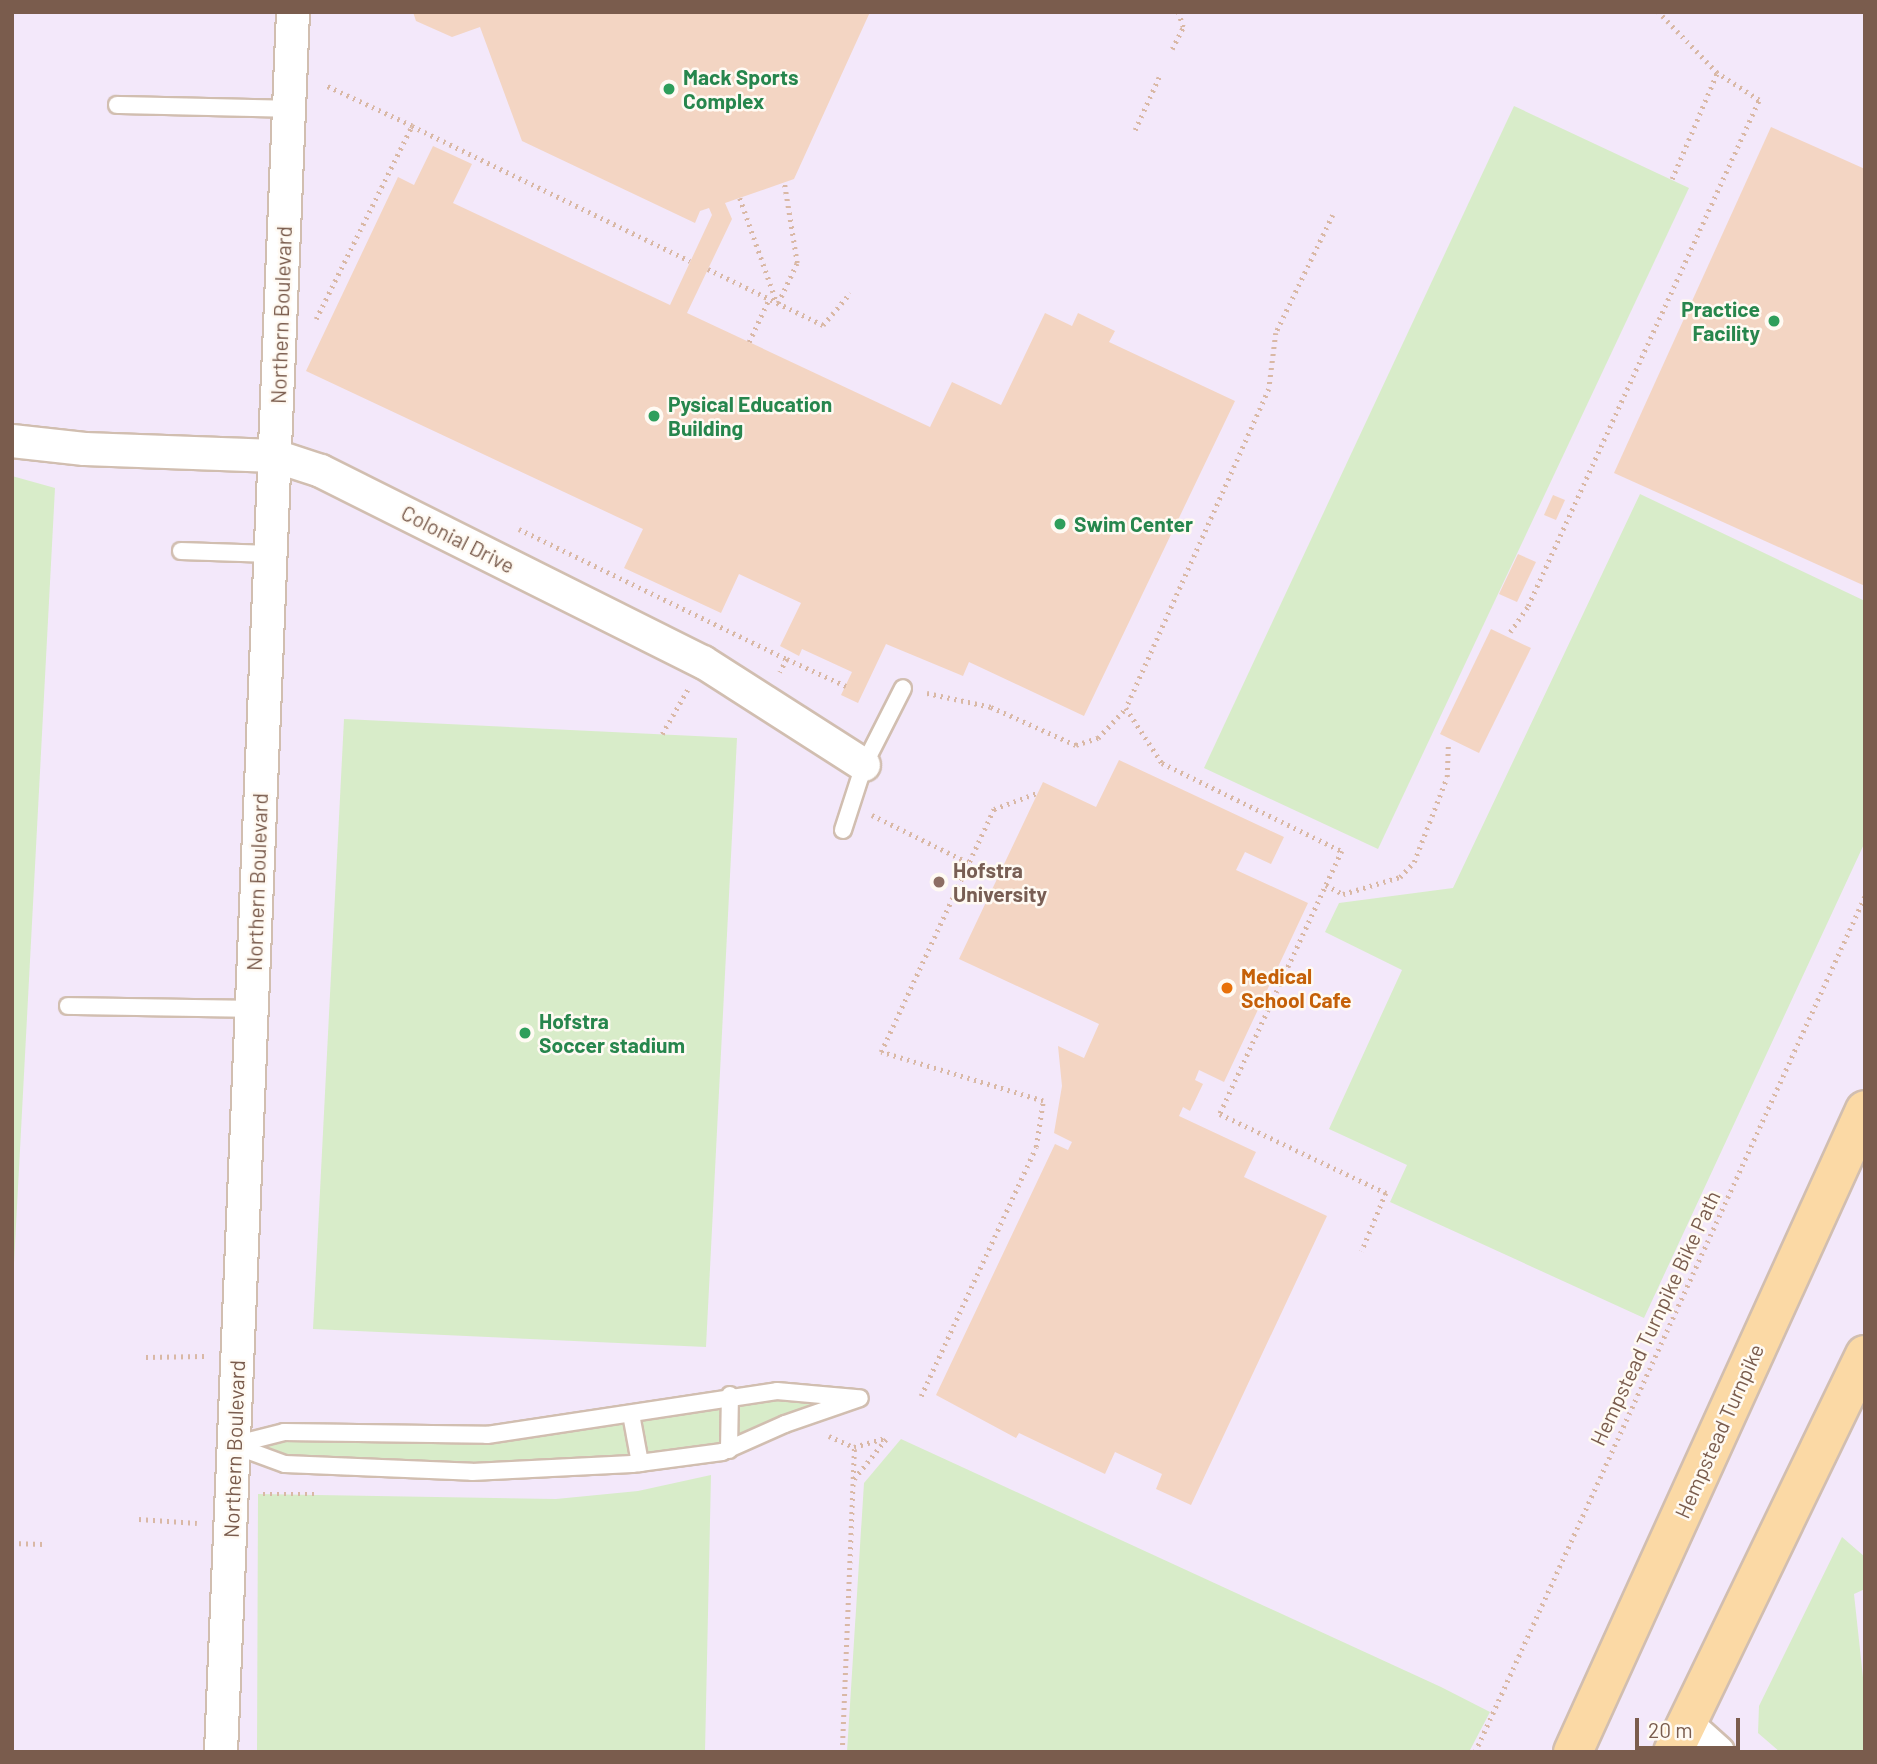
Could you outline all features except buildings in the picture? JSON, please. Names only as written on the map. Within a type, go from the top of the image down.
[{"type":"main road","name":"Hempstead Turnpike","points":[[1573,1752],[1865,1110]]},
{"type":"main road","points":[[1680,1738],[1865,1355]]},
{"type":"street","name":"Northern Boulevard","points":[[221,1752],[293,12]]},
{"type":"street","name":"Colonial Drive","points":[[12,441],[85,449],[275,456],[321,471],[703,662],[864,765]]},
{"type":"street","points":[[1680,1738],[1718,1752]]},
{"type":"lane","points":[[117,105],[289,109]]},
{"type":"lane","points":[[181,551],[271,554]]},
{"type":"lane","points":[[843,830],[864,765],[903,688]]},
{"type":"lane","points":[[68,1006],[252,1009]]},
{"type":"lane","points":[[777,1391],[860,1398],[785,1424],[729,1450],[640,1463],[472,1472],[285,1464],[233,1445],[284,1432],[487,1435],[631,1414],[730,1395],[777,1391]]},
{"type":"lane","points":[[729,1450],[730,1395]]},
{"type":"lane","points":[[631,1414],[640,1463]]},
{"type":"path","points":[[1172,49],[1183,27],[1178,12]]},
{"type":"path","points":[[1510,632],[1528,606],[1759,100],[1717,73],[1658,12]]},
{"type":"path","points":[[1672,179],[1717,73]]},
{"type":"path","points":[[1135,131],[1159,77]]},
{"type":"path","points":[[321,83],[690,261]]},
{"type":"path","points":[[310,332],[412,126]]},
{"type":"path","points":[[778,303],[797,263],[784,182]]},
{"type":"path","points":[[740,198],[778,303]]},
{"type":"path","points":[[903,688],[991,707],[1076,745],[1098,738],[1126,708],[1269,389],[1276,333],[1333,215]]},
{"type":"path","points":[[708,269],[823,325],[850,293]]},
{"type":"path","points":[[749,342],[769,299]]},
{"type":"path","points":[[514,527],[846,685]]},
{"type":"path","points":[[779,673],[787,659]]},
{"type":"path","points":[[662,734],[703,662]]},
{"type":"path","points":[[1126,708],[1162,763],[1342,851],[1220,1114],[1386,1193],[1362,1251]]},
{"type":"path","points":[[1326,885],[1343,894],[1400,877],[1415,862],[1447,777],[1448,743]]},
{"type":"path","points":[[921,1396],[1036,1147],[1042,1124],[1043,1101],[881,1052],[994,809],[1037,793]]},
{"type":"path","points":[[852,805],[969,863]]},
{"type":"path","name":"Hempstead Turnpike Bike Path","points":[[1475,1752],[1865,896]]},
{"type":"path","points":[[146,1357],[237,1356]]},
{"type":"path","points":[[825,1433],[854,1447],[886,1438],[853,1480]]},
{"type":"path","points":[[842,1752],[854,1447]]},
{"type":"path","points":[[258,1507],[258,1494],[326,1494]]},
{"type":"path","points":[[139,1520],[231,1525]]},
{"type":"path","points":[[12,1543],[43,1544]]},
{"type":"shaded area","name":"Hofstra University","points":[[12,12],[1865,12],[1865,1752],[12,1752]]},
{"type":"green space","points":[[1514,106],[1689,188],[1378,849],[1204,768]]},
{"type":"green space","points":[[12,476],[55,488],[12,1301]]},
{"type":"green space","points":[[1640,494],[1865,601],[1865,842],[1644,1318],[1390,1202],[1407,1165],[1329,1129],[1402,970],[1325,932],[1339,903],[1453,888]]},
{"type":"green space","name":"Hofstra Soccer stadium","points":[[344,719],[737,738],[706,1347],[313,1329]]},
{"type":"green space","points":[[839,1394],[745,1443],[516,1471],[285,1464],[233,1445],[284,1432],[419,1436],[730,1395]]},
{"type":"green space","points":[[901,1439],[1490,1712],[1469,1752],[847,1752],[864,1483]]},
{"type":"green space","points":[[711,1475],[705,1752],[257,1752],[258,1494],[556,1499],[638,1491]]},
{"type":"green space","points":[[1842,1537],[1865,1557],[1865,1589],[1854,1594],[1865,1696],[1865,1752],[1780,1752],[1758,1733],[1759,1706]]},
{"type":"place","name":"Mack Sports Complex","points":[[669,89]]},
{"type":"place","name":"Practice Facility","points":[[1774,321]]},
{"type":"place","name":"Pysical Education Building","points":[[654,416]]},
{"type":"place","name":"Swim Center","points":[[1060,524]]},
{"type":"place","name":"Hofstra University","points":[[939,882]]},
{"type":"place","name":"Medical School Cafe","points":[[1227,988]]},
{"type":"place","name":"Hofstra Soccer stadium","points":[[525,1033]]}]
